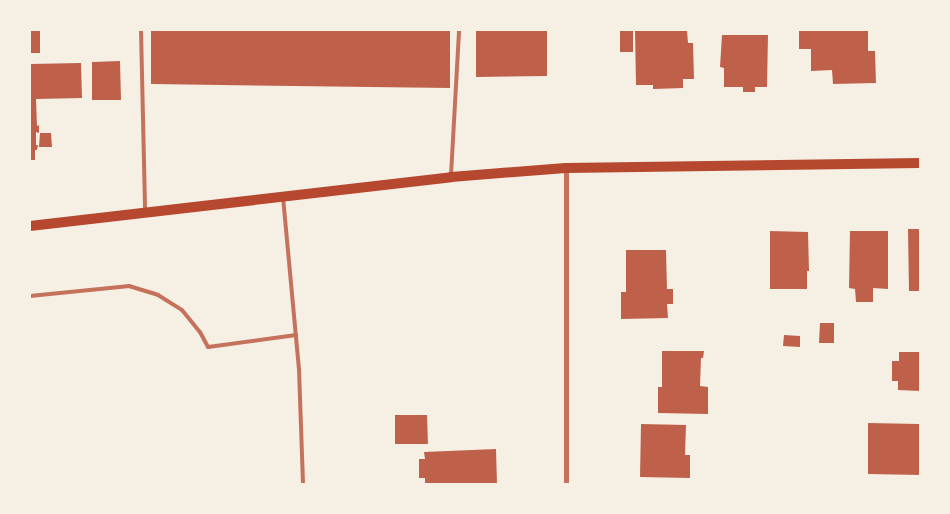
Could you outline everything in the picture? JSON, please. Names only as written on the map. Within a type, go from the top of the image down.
[{"type":"main road","points":[[30,226],[451,177],[566,168],[920,163]]},
{"type":"street","points":[[566,168],[566,484]]},
{"type":"lane","points":[[141,30],[145,214]]},
{"type":"lane","points":[[451,177],[459,30]]},
{"type":"lane","points":[[283,198],[296,336],[302,484]]},
{"type":"lane","points":[[30,296],[129,286],[158,295],[182,310],[200,332],[208,347],[296,336]]},
{"type":"building","points":[[30,30],[40,30],[40,53],[30,53]]},
{"type":"building","points":[[151,30],[450,30],[450,88],[151,84]]},
{"type":"building","points":[[476,30],[547,30],[547,76],[476,77]]},
{"type":"building","points":[[620,30],[633,30],[633,52],[620,52]]},
{"type":"building","points":[[635,30],[687,30],[688,43],[693,43],[694,79],[683,79],[683,88],[653,89],[653,85],[636,85]]},
{"type":"building","points":[[799,30],[868,30],[868,51],[875,51],[876,83],[833,84],[832,70],[811,71],[811,49],[799,49]]},
{"type":"building","points":[[722,35],[768,35],[767,87],[755,87],[755,92],[743,92],[743,87],[724,87],[724,68],[720,67]]},
{"type":"building","points":[[120,61],[121,100],[92,100],[92,62]]},
{"type":"building","points":[[81,63],[82,98],[36,99],[39,133],[36,132],[36,145],[38,145],[37,150],[35,150],[35,160],[30,160],[30,64]]},
{"type":"building","points":[[40,133],[51,133],[52,147],[39,147]]},
{"type":"building","points":[[908,229],[920,229],[920,291],[909,291]]},
{"type":"building","points":[[770,231],[808,232],[809,271],[807,271],[807,289],[770,289]]},
{"type":"building","points":[[850,231],[888,231],[888,289],[873,288],[873,302],[856,302],[855,289],[849,288]]},
{"type":"building","points":[[626,250],[666,250],[667,289],[673,289],[673,304],[667,304],[668,318],[621,319],[621,292],[626,292]]},
{"type":"building","points":[[820,323],[834,323],[834,343],[819,343]]},
{"type":"building","points":[[784,335],[800,336],[800,347],[783,346]]},
{"type":"building","points":[[662,351],[704,351],[703,358],[701,358],[700,386],[708,387],[708,414],[658,413],[658,387],[662,387]]},
{"type":"building","points":[[899,352],[920,352],[920,391],[898,390],[898,381],[892,381],[892,361],[899,361]]},
{"type":"building","points":[[395,415],[427,415],[428,444],[395,444]]},
{"type":"building","points":[[868,423],[920,424],[920,475],[868,474]]},
{"type":"building","points":[[641,424],[686,425],[685,455],[690,455],[690,478],[640,477]]},
{"type":"building","points":[[496,449],[497,484],[425,484],[425,478],[419,478],[419,459],[425,459],[424,452]]}]
